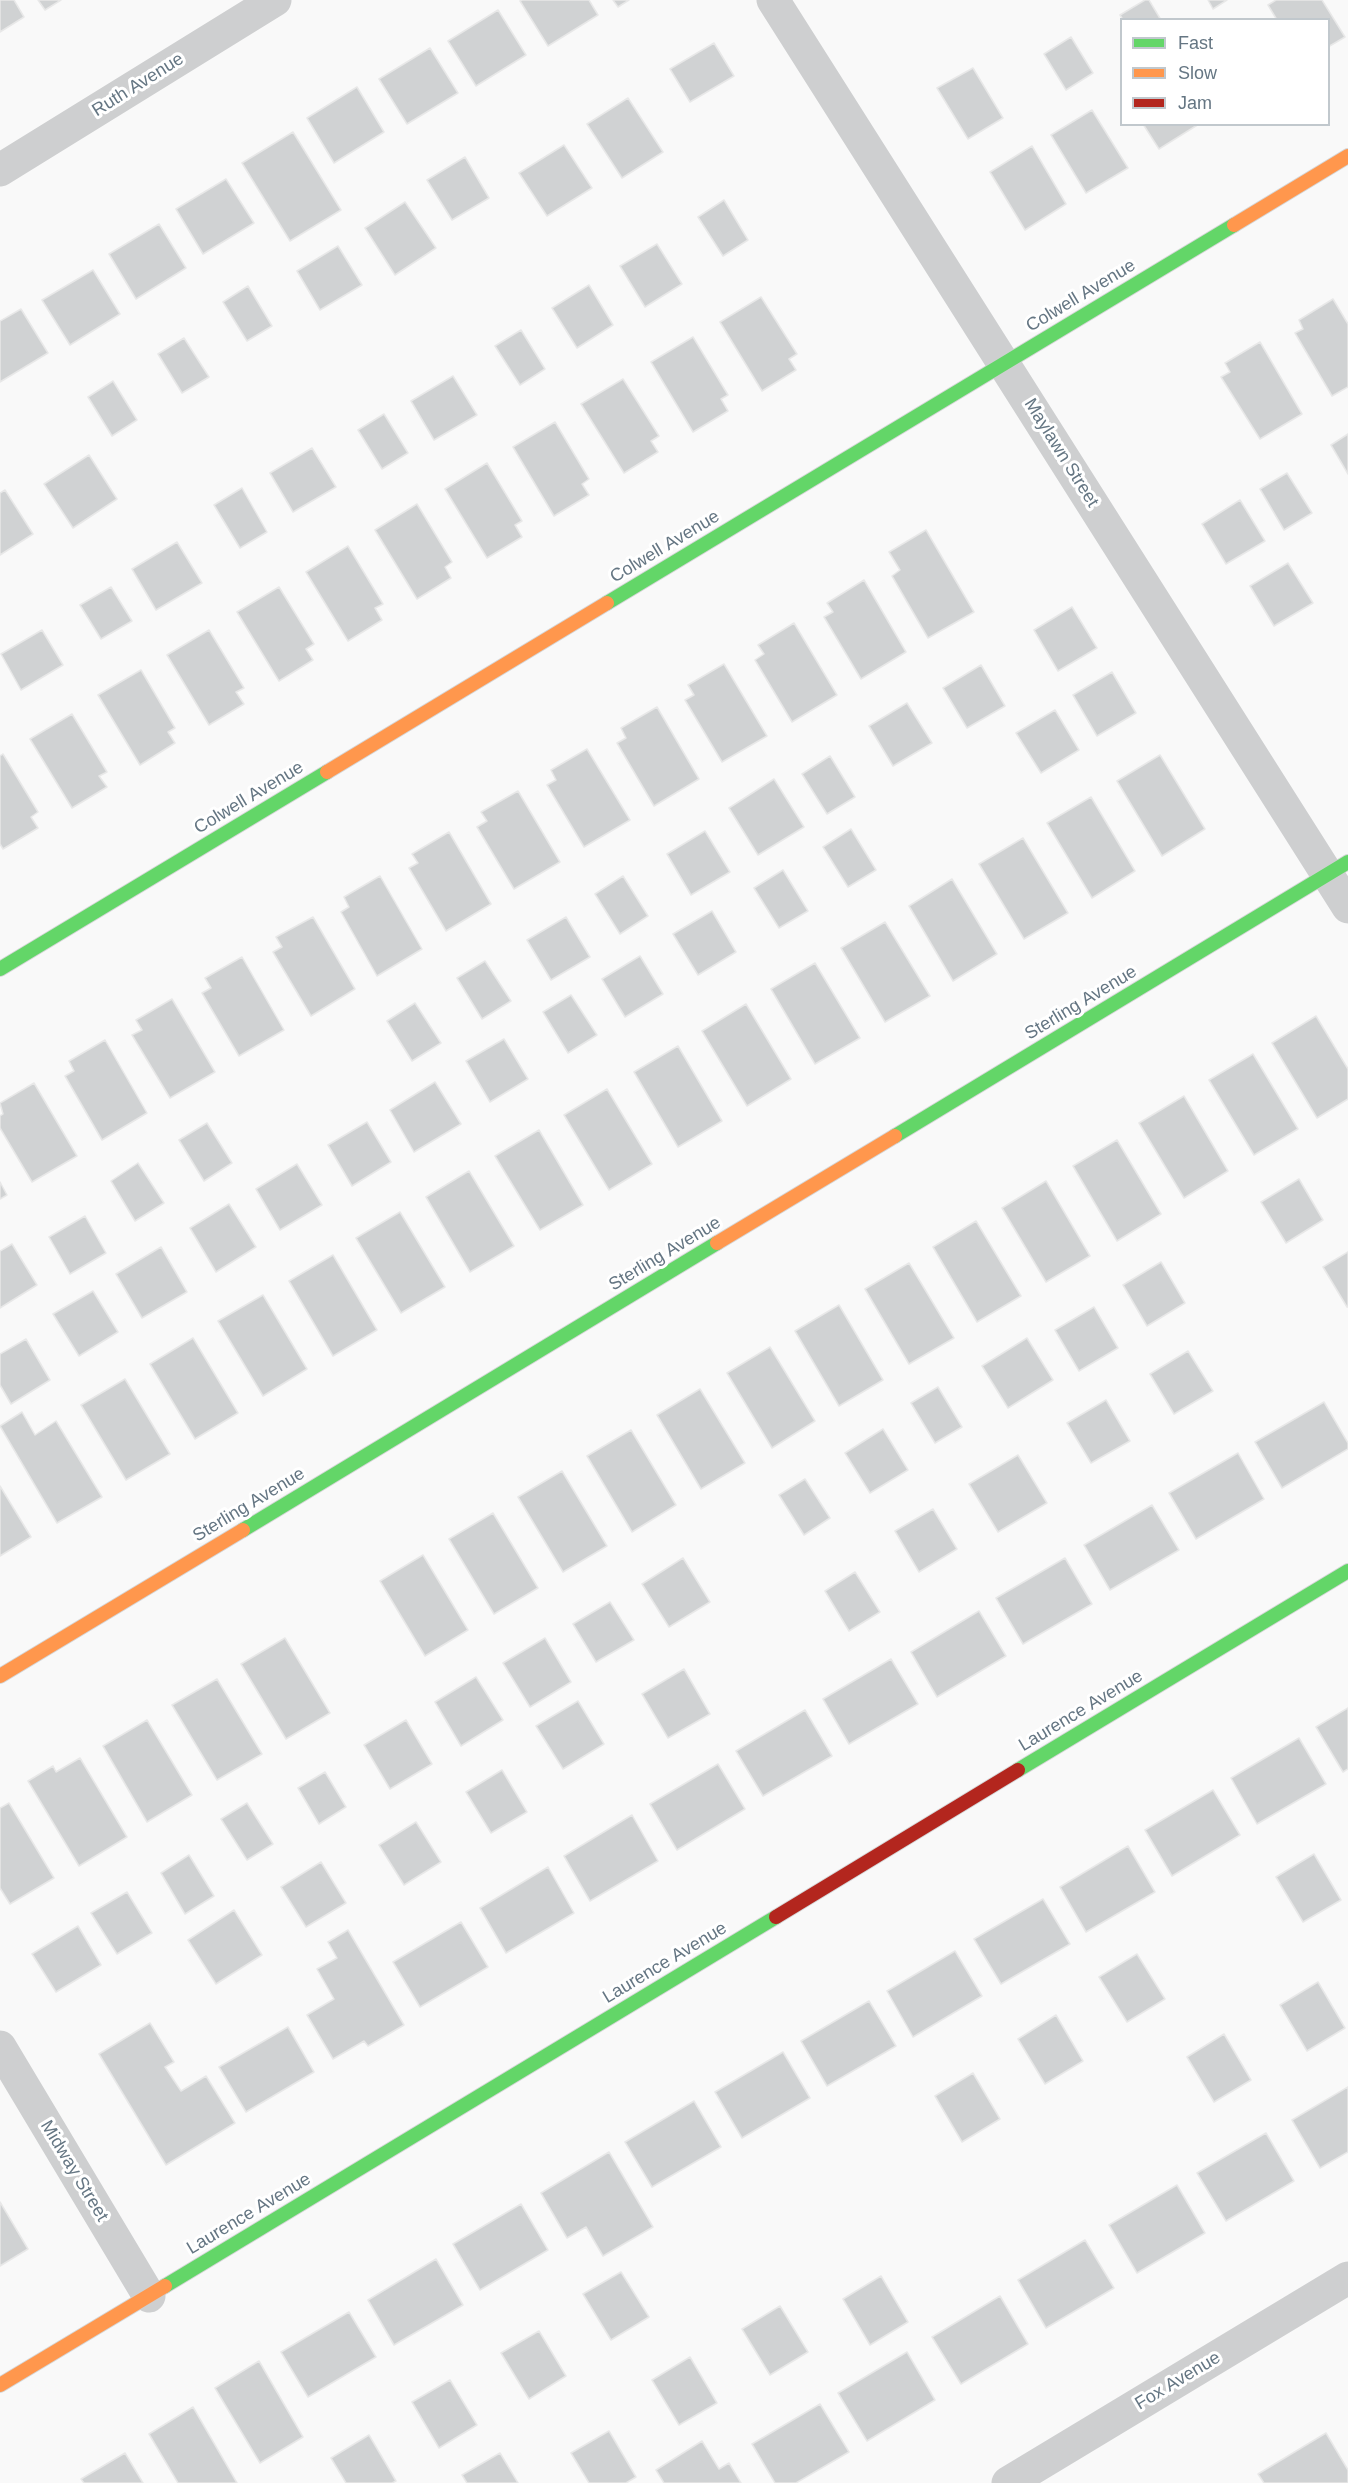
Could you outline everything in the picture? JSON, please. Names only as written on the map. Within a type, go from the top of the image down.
[{"type":"street","name":"Ruth Avenue","points":[[0,170],[275,0]]},
{"type":"street","name":"Maylawn Street","points":[[773,0],[1004,363],[1338,869],[1348,907]]},
{"type":"street","name":"Colwell Avenue","points":[[0,969],[1348,156]]},
{"type":"street","name":"Sterling Avenue","points":[[0,1676],[1338,869]]},
{"type":"street","name":"Laurence Avenue","points":[[0,2385],[1348,1570]]},
{"type":"street","name":"Midway Street","points":[[0,2047],[149,2296]]},
{"type":"street","name":"Fox Avenue","points":[[1008,2483],[1348,2278]]},
{"type":"building","points":[[0,0],[14,0],[24,17],[0,32]]},
{"type":"building","points":[[38,0],[61,0],[45,10]]},
{"type":"building","points":[[589,0],[598,15],[548,46],[520,1]]},
{"type":"building","points":[[613,0],[629,0],[618,7]]},
{"type":"building","points":[[1145,0],[1149,0],[1160,18],[1122,18],[1120,15]]},
{"type":"building","points":[[1208,0],[1227,0],[1213,9]]},
{"type":"building","points":[[1276,0],[1322,0],[1345,37],[1330,46],[1330,18],[1276,18],[1268,5]]},
{"type":"building","points":[[498,10],[526,55],[476,86],[448,41]]},
{"type":"building","points":[[1071,37],[1093,73],[1066,90],[1044,54]]},
{"type":"building","points":[[714,43],[734,76],[690,102],[670,69]]},
{"type":"building","points":[[430,48],[458,93],[407,124],[379,79]]},
{"type":"building","points":[[973,68],[1003,118],[968,139],[937,88]]},
{"type":"building","points":[[357,87],[384,132],[334,163],[307,118]]},
{"type":"building","points":[[628,98],[663,152],[622,178],[587,124]]},
{"type":"building","points":[[1092,110],[1128,168],[1086,193],[1051,135]]},
{"type":"building","points":[[1144,126],[1196,126],[1159,149]]},
{"type":"building","points":[[293,132],[341,210],[290,241],[242,163]]},
{"type":"building","points":[[564,145],[592,188],[547,216],[519,173]]},
{"type":"building","points":[[1032,146],[1066,204],[1025,230],[990,172]]},
{"type":"building","points":[[465,157],[489,198],[452,220],[427,180]]},
{"type":"building","points":[[226,179],[254,223],[203,254],[176,209]]},
{"type":"building","points":[[724,200],[748,240],[723,256],[698,217]]},
{"type":"building","points":[[405,202],[436,248],[395,275],[365,228]]},
{"type":"building","points":[[159,224],[186,268],[136,299],[109,254]]},
{"type":"building","points":[[657,244],[682,284],[645,307],[620,266]]},
{"type":"building","points":[[338,246],[362,285],[320,310],[297,271]]},
{"type":"building","points":[[93,270],[120,314],[70,345],[42,300]]},
{"type":"building","points":[[589,285],[613,325],[577,348],[552,308]]},
{"type":"building","points":[[248,286],[272,326],[247,341],[223,302]]},
{"type":"building","points":[[761,297],[797,354],[789,359],[796,370],[762,391],[720,322]]},
{"type":"building","points":[[1333,299],[1348,324],[1348,387],[1332,396],[1295,333],[1303,329],[1299,320]]},
{"type":"building","points":[[21,309],[48,353],[0,382],[0,321]]},
{"type":"building","points":[[521,330],[545,369],[520,385],[495,346]]},
{"type":"building","points":[[693,337],[728,395],[721,399],[728,411],[693,432],[651,362]]},
{"type":"building","points":[[184,338],[209,377],[182,393],[158,354]]},
{"type":"building","points":[[1260,342],[1302,414],[1260,439],[1221,377],[1230,372],[1225,363]]},
{"type":"building","points":[[453,376],[477,415],[434,440],[411,401]]},
{"type":"building","points":[[623,379],[659,436],[651,441],[658,452],[624,473],[581,404]]},
{"type":"building","points":[[113,381],[137,420],[112,436],[88,397]]},
{"type":"building","points":[[384,414],[408,453],[382,469],[358,430]]},
{"type":"building","points":[[555,422],[589,479],[582,484],[589,495],[554,516],[513,447]]},
{"type":"building","points":[[1348,434],[1348,474],[1331,445]]},
{"type":"building","points":[[312,448],[336,487],[293,512],[270,473]]},
{"type":"building","points":[[89,455],[117,499],[73,528],[44,484]]},
{"type":"building","points":[[487,463],[522,521],[515,525],[522,537],[487,558],[445,489]]},
{"type":"building","points":[[1287,473],[1312,513],[1284,530],[1260,489]]},
{"type":"building","points":[[242,488],[267,532],[240,548],[214,505]]},
{"type":"building","points":[[5,490],[33,534],[0,555],[0,493]]},
{"type":"building","points":[[1240,500],[1265,541],[1226,564],[1202,524]]},
{"type":"building","points":[[417,504],[452,562],[445,567],[451,578],[417,599],[375,530]]},
{"type":"building","points":[[926,530],[974,612],[928,638],[892,576],[900,570],[889,552]]},
{"type":"building","points":[[177,542],[202,583],[156,610],[132,569]]},
{"type":"building","points":[[348,546],[383,604],[375,608],[382,620],[348,641],[306,572]]},
{"type":"building","points":[[1288,563],[1313,603],[1274,626],[1250,586]]},
{"type":"building","points":[[864,580],[906,652],[861,679],[824,617],[833,612],[827,603]]},
{"type":"building","points":[[111,587],[132,621],[101,639],[80,605]]},
{"type":"building","points":[[279,587],[314,644],[306,649],[313,660],[279,681],[237,612]]},
{"type":"building","points":[[1072,607],[1097,648],[1058,671],[1034,630]]},
{"type":"building","points":[[794,623],[837,695],[792,722],[755,660],[764,654],[758,645]]},
{"type":"building","points":[[42,630],[63,665],[21,690],[1,654]]},
{"type":"building","points":[[209,630],[244,688],[236,692],[244,704],[209,725],[167,655]]},
{"type":"building","points":[[724,664],[767,736],[722,762],[685,700],[694,695],[688,685]]},
{"type":"building","points":[[981,665],[1005,706],[967,728],[943,688]]},
{"type":"building","points":[[141,670],[175,728],[168,732],[175,743],[140,765],[98,695]]},
{"type":"building","points":[[1112,672],[1136,713],[1097,736],[1073,695]]},
{"type":"building","points":[[907,703],[932,743],[893,766],[869,726]]},
{"type":"building","points":[[657,707],[699,779],[654,806],[617,743],[626,738],[621,728]]},
{"type":"building","points":[[1055,710],[1079,750],[1041,773],[1016,733]]},
{"type":"building","points":[[72,714],[107,772],[99,776],[107,787],[72,808],[30,739]]},
{"type":"building","points":[[587,749],[630,820],[584,847],[547,785],[556,780],[551,770]]},
{"type":"building","points":[[3,754],[38,812],[31,817],[38,828],[3,849],[0,844],[0,756]]},
{"type":"building","points":[[1160,755],[1205,829],[1162,856],[1117,781]]},
{"type":"building","points":[[830,756],[855,797],[827,814],[802,774]]},
{"type":"building","points":[[774,779],[804,827],[758,855],[729,808]]},
{"type":"building","points":[[518,791],[560,862],[514,889],[477,827],[487,821],[481,812]]},
{"type":"building","points":[[1091,797],[1135,871],[1092,898],[1047,823]]},
{"type":"building","points":[[851,829],[876,870],[848,887],[823,847]]},
{"type":"building","points":[[705,831],[730,872],[691,895],[667,854]]},
{"type":"building","points":[[449,832],[491,904],[446,931],[409,868],[418,863],[412,854]]},
{"type":"building","points":[[1023,838],[1068,913],[1024,939],[979,864]]},
{"type":"building","points":[[783,870],[808,911],[779,928],[754,888]]},
{"type":"building","points":[[380,876],[422,949],[377,976],[341,912],[349,907],[344,897]]},
{"type":"building","points":[[623,876],[648,916],[620,934],[595,894]]},
{"type":"building","points":[[952,879],[997,954],[953,981],[909,906]]},
{"type":"building","points":[[712,911],[736,952],[698,975],[673,934]]},
{"type":"building","points":[[313,917],[355,989],[311,1016],[273,952],[282,947],[276,937]]},
{"type":"building","points":[[566,917],[590,957],[551,980],[527,940]]},
{"type":"building","points":[[885,922],[930,996],[885,1022],[841,948]]},
{"type":"building","points":[[640,956],[663,994],[625,1017],[602,979]]},
{"type":"building","points":[[242,957],[284,1030],[239,1056],[202,993],[211,988],[205,978]]},
{"type":"building","points":[[485,961],[511,1001],[482,1019],[457,978]]},
{"type":"building","points":[[815,963],[860,1038],[815,1064],[771,989]]},
{"type":"building","points":[[571,995],[597,1035],[568,1053],[543,1012]]},
{"type":"building","points":[[172,999],[215,1072],[170,1098],[132,1035],[142,1030],[136,1020]]},
{"type":"building","points":[[415,1003],[441,1043],[412,1061],[387,1021]]},
{"type":"building","points":[[746,1004],[791,1079],[747,1106],[702,1031]]},
{"type":"building","points":[[1316,1016],[1348,1069],[1348,1099],[1317,1118],[1272,1043]]},
{"type":"building","points":[[504,1039],[528,1079],[490,1102],[466,1061]]},
{"type":"building","points":[[105,1040],[147,1113],[102,1140],[65,1076],[74,1071],[69,1061]]},
{"type":"building","points":[[678,1046],[722,1121],[678,1147],[634,1072]]},
{"type":"building","points":[[1253,1054],[1298,1129],[1254,1155],[1209,1080]]},
{"type":"building","points":[[435,1082],[461,1124],[414,1152],[390,1110]]},
{"type":"building","points":[[34,1083],[77,1156],[32,1182],[0,1128],[0,1116],[3,1114],[0,1103]]},
{"type":"building","points":[[607,1089],[652,1164],[609,1190],[564,1115]]},
{"type":"building","points":[[1184,1096],[1228,1171],[1184,1198],[1139,1123]]},
{"type":"building","points":[[367,1122],[391,1162],[352,1186],[328,1145]]},
{"type":"building","points":[[207,1123],[232,1163],[204,1181],[179,1140]]},
{"type":"building","points":[[539,1130],[583,1205],[540,1230],[495,1156]]},
{"type":"building","points":[[1117,1140],[1161,1214],[1117,1241],[1073,1166]]},
{"type":"building","points":[[138,1163],[164,1203],[135,1221],[111,1181]]},
{"type":"building","points":[[297,1164],[322,1205],[280,1230],[256,1189]]},
{"type":"building","points":[[469,1171],[514,1246],[470,1272],[426,1197]]},
{"type":"building","points":[[1299,1179],[1323,1220],[1286,1243],[1261,1202]]},
{"type":"building","points":[[1046,1181],[1090,1256],[1046,1282],[1002,1208]]},
{"type":"building","points":[[0,1182],[7,1195],[0,1199]]},
{"type":"building","points":[[229,1204],[256,1247],[216,1272],[190,1228]]},
{"type":"building","points":[[400,1212],[445,1287],[401,1313],[356,1238]]},
{"type":"building","points":[[85,1216],[106,1253],[70,1274],[49,1237]]},
{"type":"building","points":[[976,1221],[1021,1296],[977,1322],[933,1247]]},
{"type":"building","points":[[12,1244],[37,1285],[0,1308],[0,1251]]},
{"type":"building","points":[[161,1247],[187,1292],[142,1318],[116,1274]]},
{"type":"building","points":[[1348,1252],[1348,1307],[1347,1307],[1323,1267]]},
{"type":"building","points":[[333,1255],[377,1330],[333,1356],[289,1281]]},
{"type":"building","points":[[1161,1262],[1185,1303],[1147,1326],[1123,1285]]},
{"type":"building","points":[[909,1263],[954,1338],[909,1364],[865,1289]]},
{"type":"building","points":[[93,1291],[118,1332],[79,1356],[53,1314]]},
{"type":"building","points":[[263,1295],[307,1369],[263,1396],[218,1321]]},
{"type":"building","points":[[839,1305],[883,1380],[839,1406],[795,1331]]},
{"type":"building","points":[[1094,1307],[1118,1348],[1079,1371],[1055,1330]]},
{"type":"building","points":[[193,1338],[238,1413],[195,1439],[150,1364]]},
{"type":"building","points":[[1027,1338],[1053,1380],[1008,1408],[982,1366]]},
{"type":"building","points":[[26,1339],[50,1380],[11,1404],[0,1385],[0,1354]]},
{"type":"building","points":[[770,1347],[815,1421],[772,1448],[727,1373]]},
{"type":"building","points":[[1188,1351],[1213,1391],[1174,1414],[1150,1374]]},
{"type":"building","points":[[125,1379],[170,1454],[126,1480],[81,1405]]},
{"type":"building","points":[[938,1387],[962,1427],[935,1443],[911,1403]]},
{"type":"building","points":[[700,1389],[745,1463],[701,1489],[657,1415]]},
{"type":"building","points":[[1106,1400],[1130,1441],[1091,1463],[1067,1423]]},
{"type":"building","points":[[1324,1402],[1348,1443],[1348,1449],[1282,1488],[1255,1442]]},
{"type":"building","points":[[22,1412],[35,1435],[56,1421],[102,1497],[57,1523],[0,1426]]},
{"type":"building","points":[[883,1429],[908,1470],[870,1493],[845,1453]]},
{"type":"building","points":[[631,1430],[676,1505],[632,1532],[587,1456]]},
{"type":"building","points":[[1238,1453],[1264,1499],[1196,1539],[1169,1493]]},
{"type":"building","points":[[1018,1455],[1047,1503],[998,1532],[969,1484]]},
{"type":"building","points":[[562,1471],[607,1546],[563,1572],[518,1497]]},
{"type":"building","points":[[805,1479],[830,1518],[804,1535],[779,1495]]},
{"type":"building","points":[[0,1486],[31,1537],[0,1556]]},
{"type":"building","points":[[1152,1505],[1179,1550],[1110,1590],[1084,1545]]},
{"type":"building","points":[[933,1509],[957,1549],[919,1572],[895,1531]]},
{"type":"building","points":[[493,1513],[538,1588],[494,1614],[449,1539]]},
{"type":"building","points":[[423,1555],[468,1630],[425,1656],[380,1581]]},
{"type":"building","points":[[683,1558],[710,1602],[669,1627],[642,1584]]},
{"type":"building","points":[[1065,1558],[1092,1604],[1023,1644],[996,1598]]},
{"type":"building","points":[[855,1572],[880,1612],[849,1631],[825,1591]]},
{"type":"building","points":[[610,1602],[634,1640],[596,1662],[573,1624]]},
{"type":"building","points":[[979,1611],[1006,1656],[937,1697],[911,1652]]},
{"type":"building","points":[[285,1638],[330,1713],[286,1739],[241,1664]]},
{"type":"building","points":[[545,1638],[571,1682],[530,1707],[503,1663]]},
{"type":"building","points":[[891,1659],[918,1704],[849,1744],[823,1699]]},
{"type":"building","points":[[684,1669],[710,1714],[668,1738],[642,1694]]},
{"type":"building","points":[[476,1677],[503,1720],[461,1746],[435,1702]]},
{"type":"building","points":[[217,1679],[262,1754],[217,1780],[172,1705]]},
{"type":"building","points":[[578,1701],[604,1744],[563,1769],[536,1726]]},
{"type":"building","points":[[1348,1708],[1348,1769],[1343,1772],[1316,1727]]},
{"type":"building","points":[[805,1710],[832,1756],[763,1796],[736,1751]]},
{"type":"building","points":[[147,1720],[192,1795],[147,1822],[103,1746]]},
{"type":"building","points":[[406,1720],[432,1764],[390,1789],[364,1745]]},
{"type":"building","points":[[1299,1738],[1326,1784],[1257,1824],[1231,1778]]},
{"type":"building","points":[[80,1758],[127,1837],[79,1866],[28,1781],[53,1766],[56,1772]]},
{"type":"building","points":[[718,1764],[745,1809],[677,1850],[650,1804]]},
{"type":"building","points":[[502,1770],[527,1812],[491,1833],[466,1792]]},
{"type":"building","points":[[325,1772],[346,1807],[319,1824],[298,1788]]},
{"type":"building","points":[[1213,1790],[1240,1835],[1172,1876],[1145,1830]]},
{"type":"building","points":[[9,1803],[54,1878],[10,1904],[0,1888],[0,1808]]},
{"type":"building","points":[[247,1803],[273,1844],[247,1860],[221,1819]]},
{"type":"building","points":[[632,1815],[658,1861],[590,1901],[564,1856]]},
{"type":"building","points":[[416,1822],[441,1862],[404,1885],[379,1845]]},
{"type":"building","points":[[1128,1846],[1155,1892],[1086,1932],[1060,1887]]},
{"type":"building","points":[[1314,1854],[1341,1900],[1303,1922],[1276,1877]]},
{"type":"building","points":[[189,1855],[214,1896],[185,1914],[161,1873]]},
{"type":"building","points":[[321,1862],[346,1903],[306,1927],[281,1887]]},
{"type":"building","points":[[548,1867],[574,1913],[506,1953],[480,1908]]},
{"type":"building","points":[[127,1892],[152,1933],[117,1954],[91,1913]]},
{"type":"building","points":[[1043,1899],[1070,1944],[1001,1984],[974,1939]]},
{"type":"building","points":[[234,1910],[262,1955],[216,1984],[188,1940]]},
{"type":"building","points":[[461,1922],[488,1967],[420,2007],[393,1962]]},
{"type":"building","points":[[78,1926],[101,1965],[56,1992],[32,1954]]},
{"type":"building","points":[[348,1930],[404,2025],[368,2046],[364,2041],[333,2059],[307,2015],[334,1999],[317,1969],[337,1958],[328,1942]]},
{"type":"building","points":[[955,1951],[982,1996],[913,2037],[887,1991]]},
{"type":"building","points":[[1137,1954],[1165,1999],[1127,2022],[1099,1977]]},
{"type":"building","points":[[1318,1982],[1345,2028],[1307,2051],[1280,2005]]},
{"type":"building","points":[[869,2001],[896,2046],[827,2086],[801,2041]]},
{"type":"building","points":[[1056,2015],[1083,2061],[1045,2084],[1018,2039]]},
{"type":"building","points":[[150,2023],[174,2062],[165,2067],[181,2091],[206,2076],[235,2123],[166,2165],[99,2054]]},
{"type":"building","points":[[288,2027],[314,2072],[246,2112],[219,2067]]},
{"type":"building","points":[[1224,2034],[1251,2080],[1214,2102],[1187,2057]]},
{"type":"building","points":[[783,2052],[810,2098],[742,2138],[715,2092]]},
{"type":"building","points":[[973,2073],[1000,2119],[962,2142],[935,2096]]},
{"type":"building","points":[[1348,2087],[1348,2152],[1320,2168],[1292,2120]]},
{"type":"building","points":[[694,2101],[721,2147],[652,2187],[625,2142]]},
{"type":"building","points":[[1266,2133],[1294,2181],[1226,2221],[1197,2173]]},
{"type":"building","points":[[609,2152],[653,2227],[603,2256],[586,2227],[567,2238],[541,2193]]},
{"type":"building","points":[[1177,2185],[1205,2233],[1137,2273],[1109,2225]]},
{"type":"building","points":[[0,2202],[28,2249],[0,2266]]},
{"type":"building","points":[[521,2204],[548,2250],[480,2290],[453,2244]]},
{"type":"building","points":[[1085,2240],[1114,2288],[1046,2328],[1018,2280]]},
{"type":"building","points":[[436,2259],[463,2305],[394,2345],[368,2300]]},
{"type":"building","points":[[621,2272],[649,2317],[611,2340],[583,2294]]},
{"type":"building","points":[[881,2276],[908,2322],[870,2345],[843,2299]]},
{"type":"building","points":[[1000,2296],[1028,2344],[961,2384],[932,2337]]},
{"type":"building","points":[[780,2306],[808,2352],[770,2375],[742,2329]]},
{"type":"building","points":[[349,2312],[376,2357],[308,2397],[281,2352]]},
{"type":"building","points":[[539,2331],[566,2376],[529,2399],[501,2353]]},
{"type":"building","points":[[907,2352],[935,2400],[867,2441],[838,2393]]},
{"type":"building","points":[[690,2357],[717,2403],[679,2425],[652,2380]]},
{"type":"building","points":[[259,2361],[303,2437],[260,2463],[215,2388]]},
{"type":"building","points":[[450,2380],[477,2425],[439,2448],[412,2402]]},
{"type":"building","points":[[820,2404],[849,2452],[796,2483],[775,2483],[752,2444]]},
{"type":"building","points":[[193,2407],[237,2483],[178,2483],[149,2434]]},
{"type":"building","points":[[609,2431],[636,2477],[626,2483],[589,2483],[571,2453]]},
{"type":"building","points":[[1326,2433],[1348,2470],[1348,2483],[1264,2483],[1258,2474]]},
{"type":"building","points":[[369,2435],[396,2481],[392,2483],[346,2483],[331,2458]]},
{"type":"building","points":[[702,2441],[719,2469],[729,2463],[741,2483],[664,2483],[656,2470]]},
{"type":"building","points":[[125,2453],[143,2483],[84,2483],[81,2479]]},
{"type":"building","points":[[500,2453],[518,2483],[467,2483],[462,2475]]},
{"type":"traffic: fast","points":[[607,603],[1234,225]]},
{"type":"traffic: fast","points":[[0,969],[327,772]]},
{"type":"traffic: fast","points":[[895,1136],[1348,862]]},
{"type":"traffic: fast","points":[[243,1530],[717,1243]]},
{"type":"traffic: fast","points":[[1018,1770],[1348,1571]]},
{"type":"traffic: fast","points":[[165,2286],[776,1917]]},
{"type":"traffic: slow","points":[[1234,225],[1348,156]]},
{"type":"traffic: slow","points":[[327,772],[607,603]]},
{"type":"traffic: slow","points":[[717,1243],[895,1136]]},
{"type":"traffic: slow","points":[[0,1676],[243,1530]]},
{"type":"traffic: slow","points":[[0,2385],[165,2286]]},
{"type":"traffic: jam","points":[[776,1917],[1018,1770]]}]
